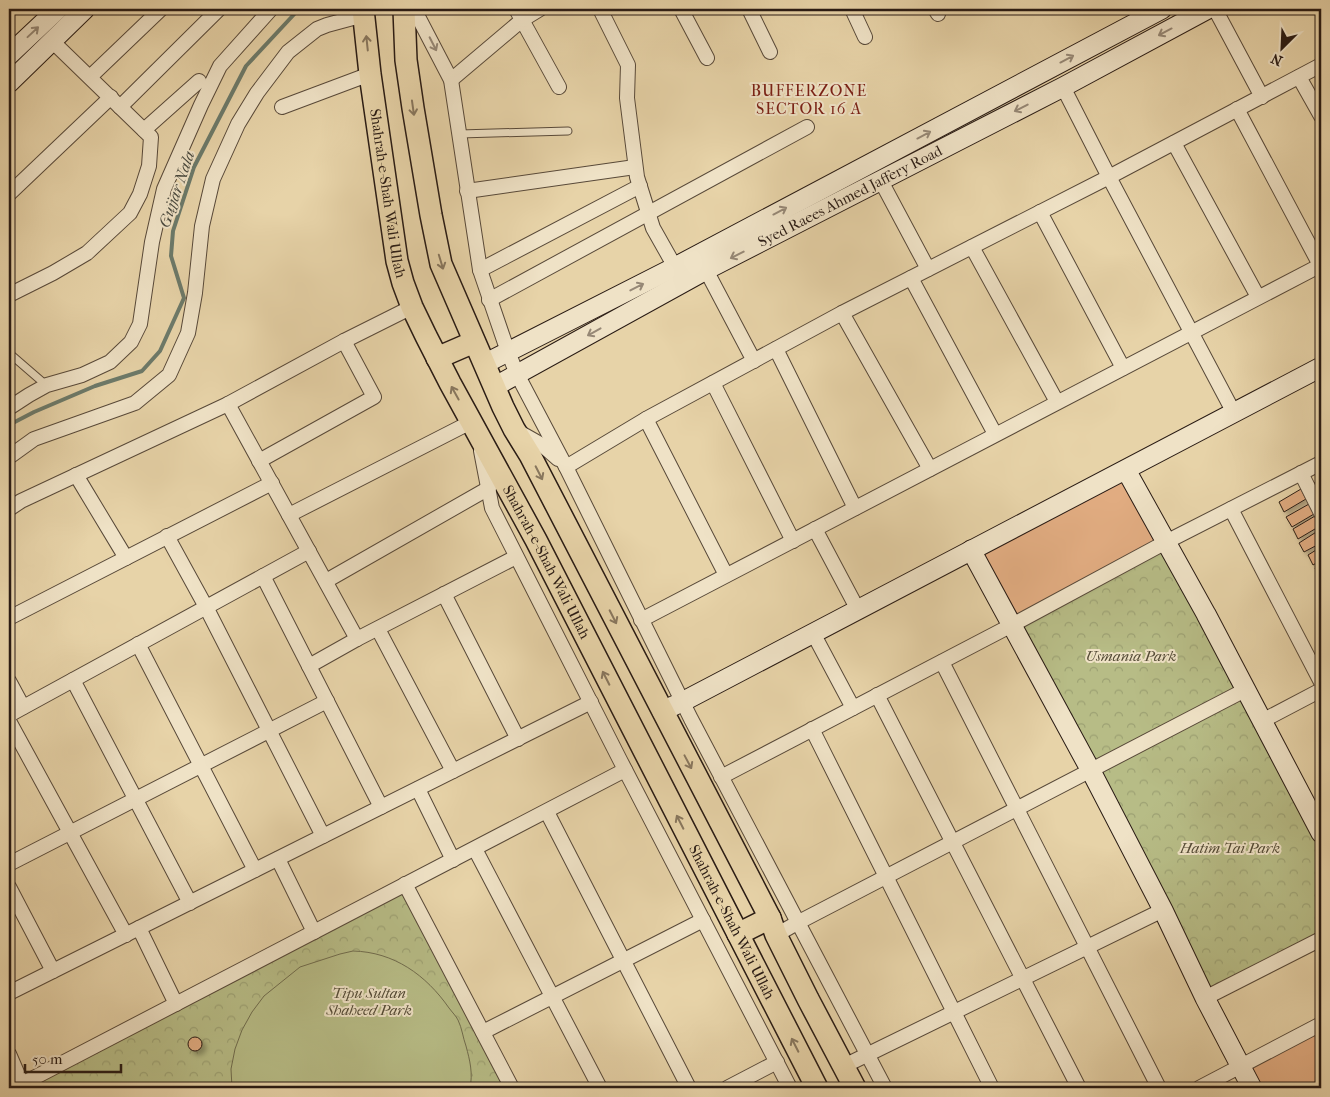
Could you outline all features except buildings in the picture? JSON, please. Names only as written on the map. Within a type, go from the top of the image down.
[{"type":"main road","points":[[404,9],[406,60],[412,108],[441,264],[514,430],[530,454],[855,1088]]},
{"type":"main road","name":"Shahrah-e-Shah Wali Ullah","points":[[363,12],[397,261],[412,307],[474,428],[536,540],[817,1088]]},
{"type":"main road","points":[[437,358],[474,342]]},
{"type":"main road","points":[[738,934],[773,927]]},
{"type":"street","points":[[9,55],[58,9]]},
{"type":"street","points":[[9,83],[85,9]]},
{"type":"street","points":[[90,77],[160,9]]},
{"type":"street","points":[[9,194],[116,102],[219,9]]},
{"type":"street","points":[[9,408],[29,394],[47,385],[82,375],[110,362],[131,342],[140,324],[152,242],[164,189],[220,66],[271,9]]},
{"type":"street","points":[[414,9],[451,80],[480,270],[489,300],[517,374],[566,467],[736,807],[885,1088]]},
{"type":"street","points":[[451,80],[519,14],[540,9]]},
{"type":"street","points":[[600,9],[628,64],[627,98],[636,177],[653,228],[675,267]]},
{"type":"street","points":[[681,9],[707,58]]},
{"type":"street","points":[[749,9],[770,52]]},
{"type":"street","points":[[852,9],[865,37]]},
{"type":"street","name":"Syed Raees Ahmed Jaffery Road","points":[[484,364],[675,267],[1162,9]]},
{"type":"street","name":"Syed Raees Ahmed Jaffery Road","points":[[494,387],[706,270],[1063,87],[1208,9]]},
{"type":"street","points":[[1215,9],[1262,97]]},
{"type":"street","points":[[9,457],[34,439],[135,403],[169,375],[188,333],[195,293],[202,226],[213,179],[238,124],[257,93],[288,52],[317,29],[363,12]]},
{"type":"street","points":[[519,14],[559,87]]},
{"type":"street","points":[[9,295],[53,273],[87,252],[130,214],[140,194],[149,166],[151,137],[52,41]]},
{"type":"street","points":[[566,467],[646,419],[842,313],[1109,177],[1321,65]]},
{"type":"street","points":[[282,107],[370,74]]},
{"type":"street","points":[[1299,77],[1321,116]]},
{"type":"street","points":[[144,130],[198,81]]},
{"type":"street","points":[[1063,87],[1234,413]]},
{"type":"street","points":[[641,620],[1321,265],[1237,110]]},
{"type":"street","points":[[489,300],[807,128]]},
{"type":"street","points":[[1174,143],[1258,297]]},
{"type":"street","points":[[467,191],[635,167]]},
{"type":"street","points":[[881,181],[928,269]]},
{"type":"street","points":[[480,270],[640,186]]},
{"type":"street","points":[[1040,212],[1123,368]]},
{"type":"street","points":[[972,247],[1057,402]]},
{"type":"street","points":[[706,270],[754,361]]},
{"type":"street","points":[[911,278],[995,434]]},
{"type":"street","points":[[9,509],[21,501],[228,404],[412,307]]},
{"type":"street","points":[[842,313],[930,469]]},
{"type":"street","points":[[259,461],[374,397],[344,342]]},
{"type":"street","points":[[776,349],[855,508]]},
{"type":"street","points":[[662,711],[1321,367]]},
{"type":"street","points":[[713,383],[793,541]]},
{"type":"street","points":[[228,404],[357,639]]},
{"type":"street","points":[[646,419],[726,575]]},
{"type":"street","points":[[289,515],[474,428],[492,508],[790,1088]]},
{"type":"street","points":[[514,430],[542,445],[566,467]]},
{"type":"street","points":[[721,777],[942,662],[1166,542],[1321,463]]},
{"type":"street","points":[[1126,470],[1206,614],[1321,833]]},
{"type":"street","points":[[1301,473],[1321,513]]},
{"type":"street","points":[[76,475],[126,558]]},
{"type":"street","points":[[9,618],[272,483]]},
{"type":"street","points":[[326,581],[489,488]]},
{"type":"street","points":[[1231,509],[1321,682]]},
{"type":"street","points":[[815,529],[858,610]]},
{"type":"street","points":[[167,536],[206,607],[323,836]]},
{"type":"street","points":[[971,550],[1163,910],[1205,998],[1252,1088]]},
{"type":"street","points":[[9,715],[309,551]]},
{"type":"street","points":[[309,666],[516,556]]},
{"type":"street","points":[[263,576],[381,807]]},
{"type":"street","points":[[444,594],[518,739]]},
{"type":"street","points":[[378,628],[453,771]]},
{"type":"street","points":[[813,633],[853,708]]},
{"type":"street","points":[[138,644],[255,870]]},
{"type":"street","points":[[942,662],[1159,1088]]},
{"type":"street","points":[[9,680],[23,707]]},
{"type":"street","points":[[73,680],[190,903]]},
{"type":"street","points":[[773,927],[797,923],[1246,690]]},
{"type":"street","points":[[1262,721],[1321,690]]},
{"type":"street","points":[[877,695],[1079,1088]]},
{"type":"street","points":[[9,864],[327,701]]},
{"type":"street","points":[[9,993],[591,702]]},
{"type":"street","points":[[9,721],[126,935]]},
{"type":"street","points":[[812,729],[992,1088]]},
{"type":"street","points":[[9,1054],[15,1087],[625,770]]},
{"type":"street","points":[[418,789],[453,860]]},
{"type":"street","points":[[717,817],[736,807]]},
{"type":"street","points":[[547,812],[689,1088]]},
{"type":"street","points":[[474,849],[600,1088]]},
{"type":"street","points":[[278,859],[314,932]]},
{"type":"street","points":[[406,884],[512,1088]]},
{"type":"street","points":[[9,887],[53,971]]},
{"type":"street","points":[[844,1066],[1163,910]]},
{"type":"street","points":[[483,1032],[703,920]]},
{"type":"street","points":[[139,928],[176,1004]]},
{"type":"street","points":[[1205,998],[1321,939]]},
{"type":"street","points":[[808,999],[830,986]]},
{"type":"street","points":[[1199,1088],[1321,1024]]},
{"type":"street","points":[[727,1088],[777,1062]]},
{"type":"lane","points":[[460,134],[568,131]]},
{"type":"lane","points":[[9,353],[47,385]]},
{"type":"green space","points":[[1166,542],[1321,833],[1321,939],[1207,996],[1012,625]]},
{"type":"green space","name":"Tipu Sultan Shaheed Park","points":[[405,884],[512,1088],[18,1088]]},
{"type":"green space","points":[[353,951],[368,952],[395,961],[419,976],[440,996],[461,1026],[471,1067],[470,1088],[232,1088],[231,1069],[235,1049],[242,1030],[264,996],[300,967]]},
{"type":"waterway","name":"Gujjar Nala","points":[[9,425],[34,412],[95,386],[142,371],[160,351],[184,298],[171,256],[173,231],[194,167],[246,66],[299,9]]},
{"type":"district","name":"BUFFERZONE SECTOR 16 A","points":[[809,99]]},
{"type":"park label","name":"Usmania Park","points":[[1131,656]]},
{"type":"park label","name":"Hatim Tai Park","points":[[1230,848]]}]
